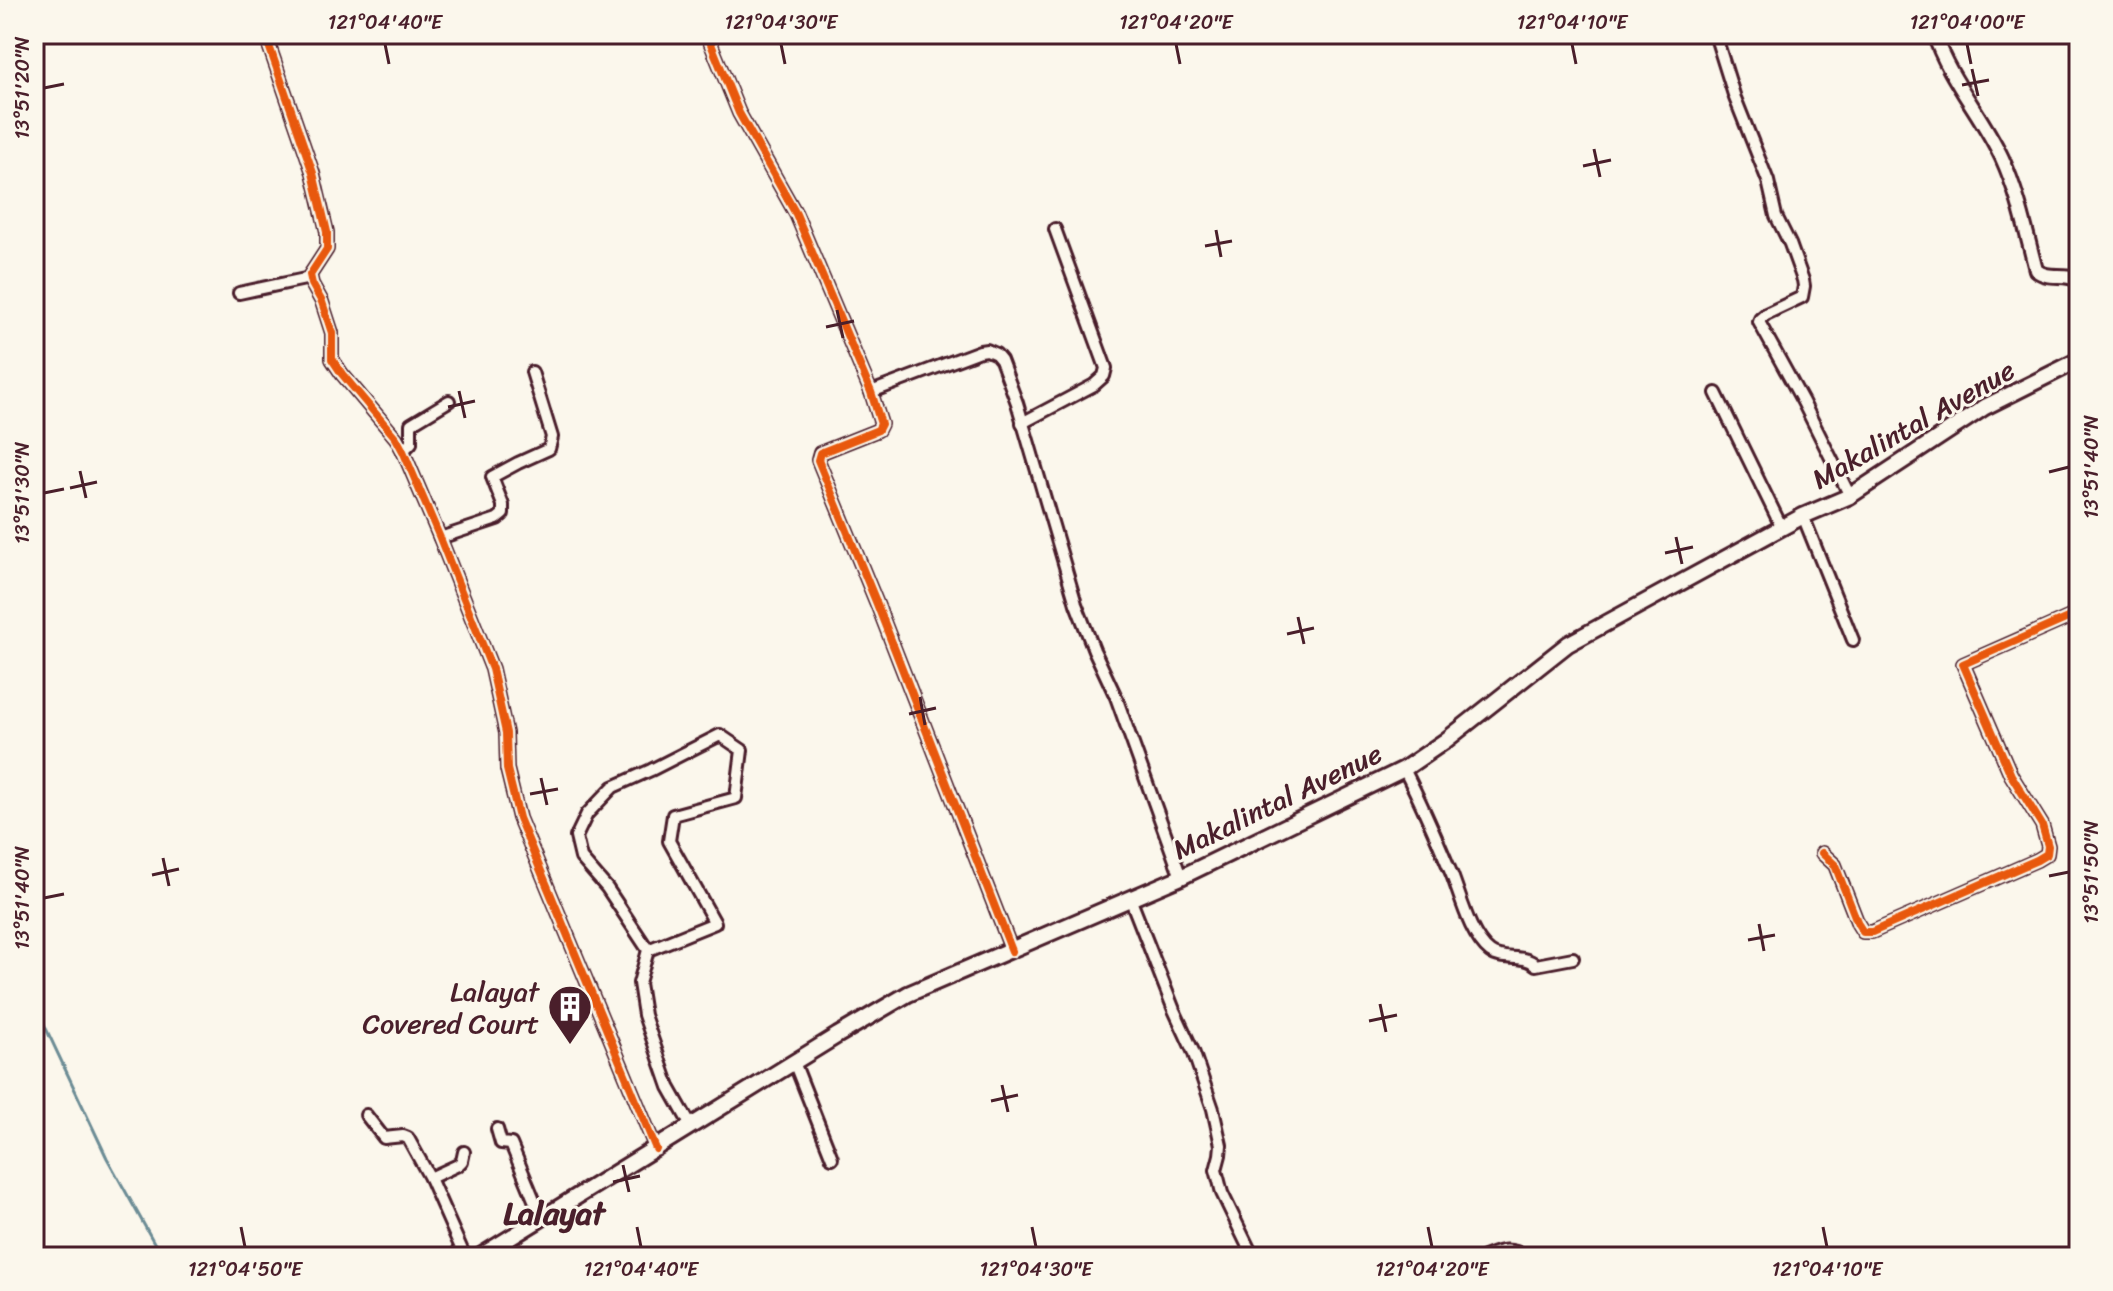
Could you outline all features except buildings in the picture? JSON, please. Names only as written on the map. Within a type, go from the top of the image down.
[{"type":"main road","name":"Makalintal Avenue","points":[[479,1257],[908,994],[1181,877],[1404,769],[1445,741],[1568,644],[1803,516],[1850,496],[1985,407],[2079,360]]},
{"type":"street","points":[[265,34],[313,173],[327,232],[327,249],[310,273],[310,278],[332,333],[332,359],[396,438],[440,538],[492,669],[506,733],[507,769],[519,818],[656,1149]]},
{"type":"street","points":[[1715,34],[1735,98],[1768,181],[1776,216],[1803,280],[1802,297],[1762,316],[1759,322],[1850,496]]},
{"type":"street","points":[[1934,34],[1941,55],[2013,184],[2036,270],[2042,275],[2065,276],[2079,281]]},
{"type":"street","points":[[709,39],[739,113],[796,214],[871,392],[881,424],[878,430],[820,453],[818,460],[1012,951]]},
{"type":"street","points":[[1022,423],[1094,385],[1104,376],[1106,368],[1055,229]]},
{"type":"street","points":[[239,293],[310,278]]},
{"type":"street","points":[[871,392],[987,350],[1001,360],[1017,403],[1076,604],[1116,697],[1181,877]]},
{"type":"street","points":[[440,538],[497,519],[503,514],[503,505],[492,477],[549,449],[552,437],[532,372]]},
{"type":"street","points":[[1716,393],[1782,528]]},
{"type":"street","points":[[403,451],[411,443],[411,424],[449,401]]},
{"type":"street","points":[[1803,516],[1853,640]]},
{"type":"street","points":[[1822,853],[1835,865],[1863,932],[1872,932],[1898,921],[2047,854],[2042,825],[2011,775],[1963,664],[2079,613]]},
{"type":"street","points":[[648,950],[715,923],[669,841],[673,815],[736,798],[742,750],[720,735],[613,787],[587,814],[576,837],[581,858],[607,888],[648,950],[639,983],[644,1015],[669,1087],[691,1126]]},
{"type":"street","points":[[1404,769],[1423,805],[1465,910],[1479,938],[1491,953],[1528,959],[1536,965],[1573,958]]},
{"type":"street","points":[[1130,898],[1193,1051],[1221,1145],[1216,1170],[1222,1193],[1253,1257]]},
{"type":"street","points":[[794,1062],[832,1158]]},
{"type":"street","points":[[366,1115],[384,1138],[408,1138],[430,1178],[465,1257]]},
{"type":"street","points":[[497,1129],[501,1143],[511,1144],[542,1219]]},
{"type":"street","points":[[430,1178],[458,1165],[464,1152]]},
{"type":"street","points":[[1484,1257],[1516,1250],[1527,1257]]},
{"type":"waterway","points":[[34,1003],[107,1158],[162,1257]]},
{"type":"cycle path","points":[[265,34],[313,173],[327,232],[327,249],[310,275],[332,333],[332,359],[396,438],[440,538],[492,669],[506,733],[507,769],[519,818],[656,1149]]},
{"type":"cycle path","points":[[709,39],[739,113],[796,214],[871,392],[881,424],[878,430],[820,453],[818,460],[1012,951]]},
{"type":"cycle path","points":[[1822,853],[1835,865],[1863,932],[1872,932],[2047,854],[2042,825],[2011,775],[1963,664],[2079,613]]},
{"type":"place","name":"Lalayat Covered Court","points":[[570,1046]]},
{"type":"district","name":"Lalayat","points":[[554,1213]]}]
